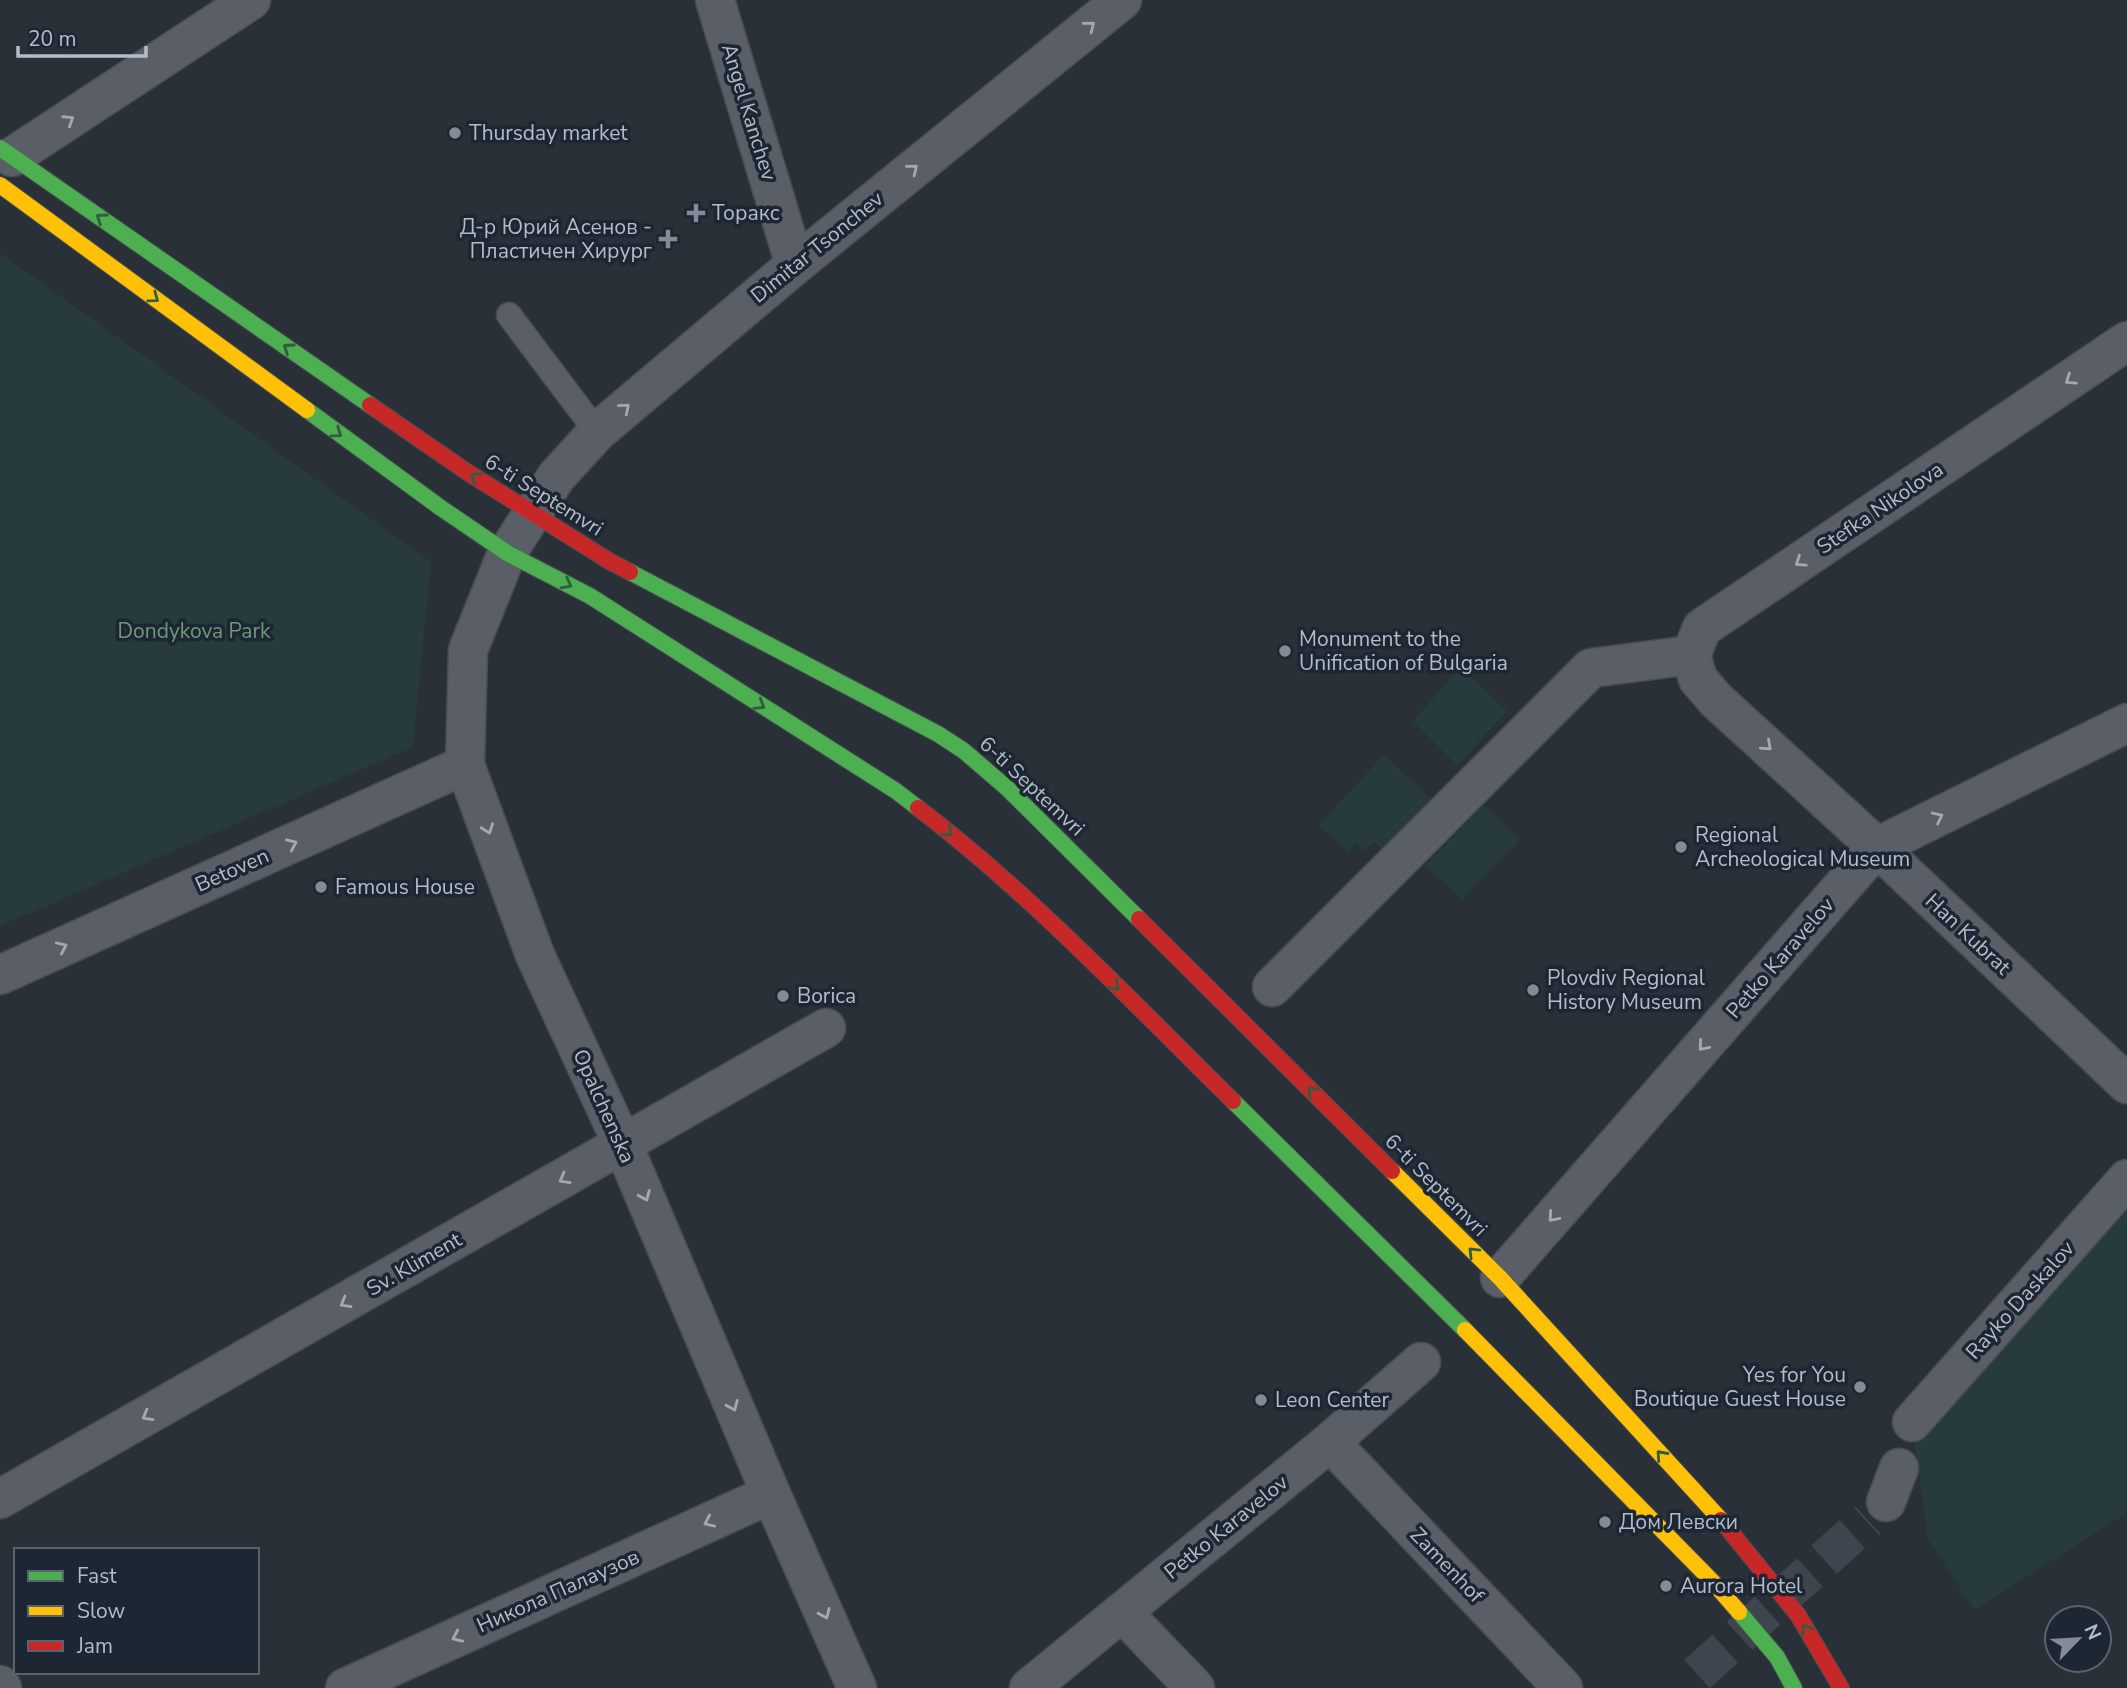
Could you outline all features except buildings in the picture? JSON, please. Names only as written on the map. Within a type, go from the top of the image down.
[{"type":"main road","name":"6-ti Septemvri","points":[[4,164],[532,514],[609,561],[938,734],[964,751],[1008,789],[1500,1278],[1733,1533],[1798,1615],[1841,1688]]},
{"type":"main road","points":[[4,164],[429,500],[507,553],[590,596],[896,791],[993,869],[1450,1315],[1692,1562],[1777,1657],[1794,1688]]},
{"type":"street","points":[[4,164],[251,0]]},
{"type":"street","name":"Angel Kanchev","points":[[715,0],[795,265]]},
{"type":"street","name":"Dimitar Tsonchev","points":[[532,514],[556,477],[597,432],[795,265],[1122,0]]},
{"type":"street","name":"Stefka Nikolova","points":[[1690,655],[1702,628],[2127,341]]},
{"type":"street","name":"Opalchenska","points":[[532,514],[507,553],[468,650],[465,765],[535,955],[623,1145],[771,1494],[858,1688]]},
{"type":"street","points":[[1272,987],[1591,668],[1690,655]]},
{"type":"street","name":"Han Kubrat","points":[[1690,655],[1698,679],[1716,700],[1877,847],[2127,1083]]},
{"type":"street","name":"Petko Karavelov","points":[[1500,1278],[1877,847],[2127,723]]},
{"type":"street","name":"Betoven","points":[[0,975],[465,765]]},
{"type":"street","name":"Sv. Kliment","points":[[0,1499],[826,1028]]},
{"type":"street","name":"Rayko Daskalov","points":[[1912,1422],[2127,1179]]},
{"type":"street","name":"Petko Karavelov","points":[[1029,1688],[1330,1442],[1421,1362]]},
{"type":"street","name":"Zamenhof","points":[[1330,1442],[1563,1688]]},
{"type":"street","name":"Никола Палаузов","points":[[345,1688],[771,1494]]},
{"type":"street","points":[[1122,1612],[1195,1688]]},
{"type":"lane","points":[[509,315],[597,432]]},
{"type":"green space","name":"Dondykova Park","points":[[0,253],[431,562],[413,747],[0,926]]},
{"type":"green space","points":[[1461,667],[1507,711],[1457,765],[1413,721]]},
{"type":"green space","points":[[1384,755],[1433,801],[1386,852],[1374,842],[1364,851],[1356,843],[1348,852],[1318,825]]},
{"type":"green space","points":[[1484,805],[1520,840],[1462,900],[1426,865]]},
{"type":"green space","points":[[2127,1179],[2127,1513],[1974,1610],[1928,1539],[1912,1422]]},
{"type":"tunnel","points":[[1697,1674],[1868,1520]]},
{"type":"traffic: fast","points":[[0,148],[370,405]]},
{"type":"traffic: fast","points":[[307,410],[507,553],[590,596],[896,791],[918,808]]},
{"type":"traffic: fast","points":[[630,572],[938,734],[964,751],[1008,789],[1139,919]]},
{"type":"traffic: fast","points":[[1233,1101],[1465,1330]]},
{"type":"traffic: fast","points":[[1739,1612],[1777,1657],[1794,1688]]},
{"type":"traffic: slow","points":[[0,185],[307,410]]},
{"type":"traffic: slow","points":[[1392,1171],[1500,1278],[1721,1520]]},
{"type":"traffic: slow","points":[[1465,1330],[1712,1581],[1739,1612]]},
{"type":"traffic: jam","points":[[370,405],[467,472],[630,572]]},
{"type":"traffic: jam","points":[[918,808],[960,841],[1041,913],[1233,1101]]},
{"type":"traffic: jam","points":[[1139,919],[1392,1171]]},
{"type":"traffic: jam","points":[[1721,1520],[1798,1615],[1841,1688]]},
{"type":"place","name":"Thursday market","points":[[455,133]]},
{"type":"place","name":"Торакс","points":[[696,213]]},
{"type":"place","name":"Д-р Юрий Асенов - Пластичен Хирург","points":[[668,239]]},
{"type":"place","name":"Monument to the Unification of Bulgaria","points":[[1285,651]]},
{"type":"place","name":"Regional Archeological Museum","points":[[1681,847]]},
{"type":"place","name":"Famous House","points":[[321,887]]},
{"type":"place","name":"Plovdiv Regional History Museum","points":[[1533,990]]},
{"type":"place","name":"Borica","points":[[783,996]]},
{"type":"place","name":"Yes for You Boutique Guest House","points":[[1860,1387]]},
{"type":"place","name":"Leon Center","points":[[1261,1400]]},
{"type":"place","name":"Дом Левски","points":[[1605,1522]]},
{"type":"place","name":"Aurora Hotel","points":[[1666,1586]]}]
